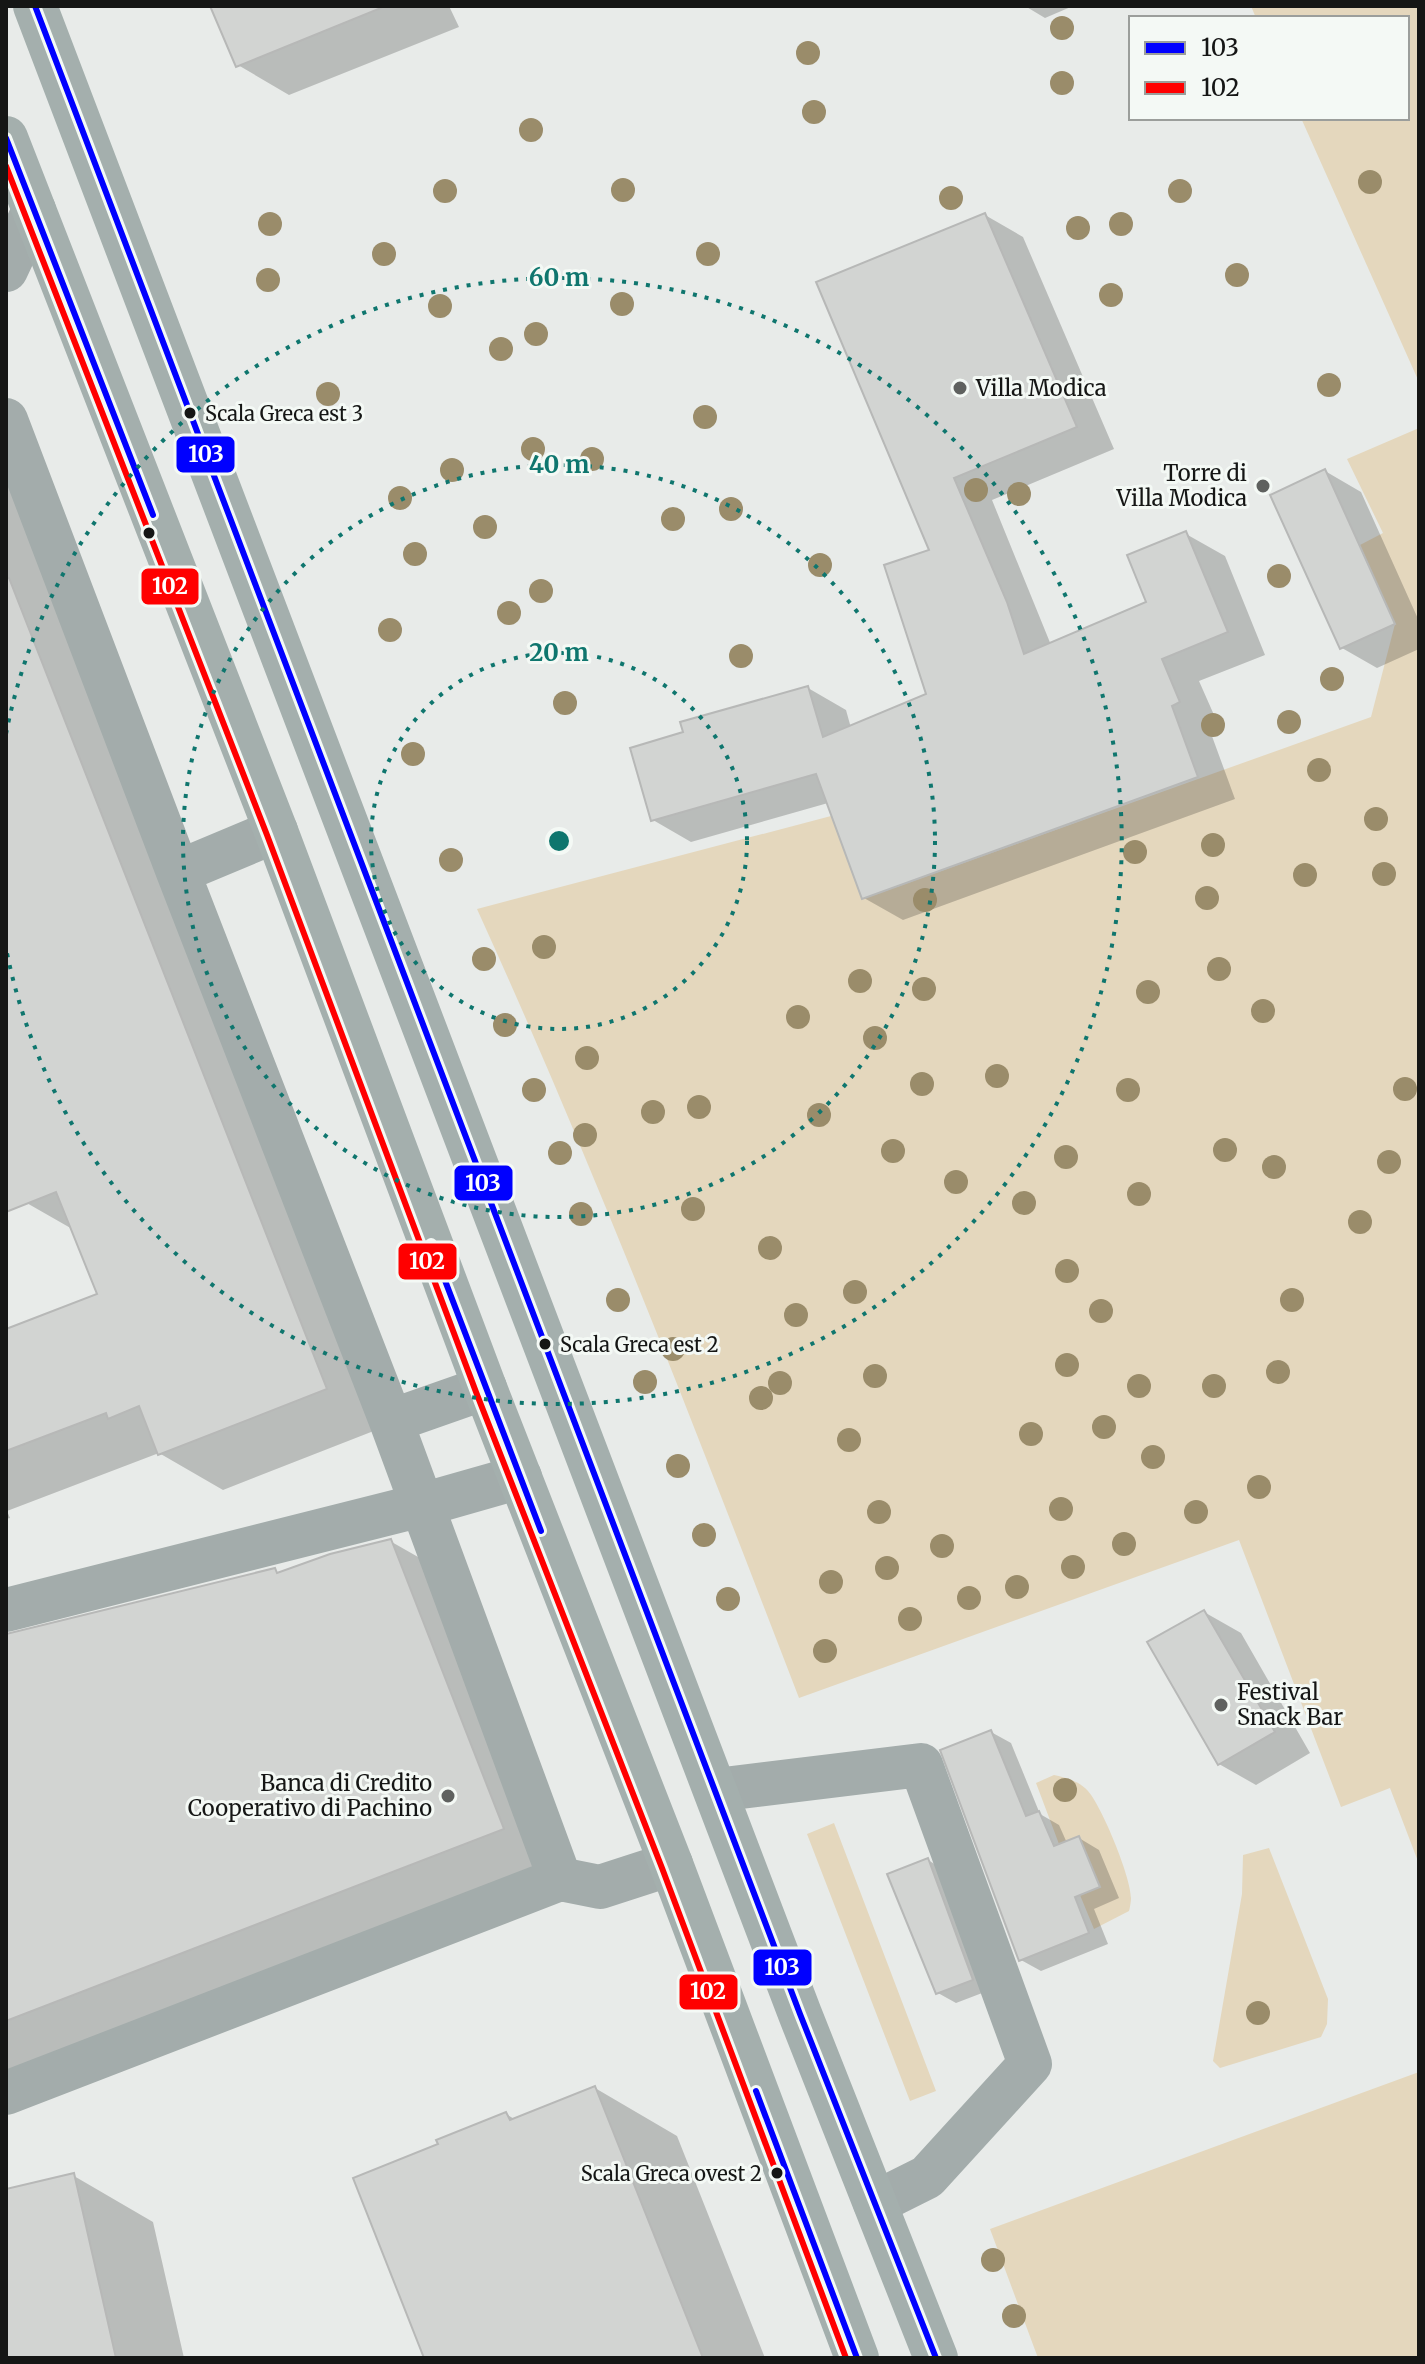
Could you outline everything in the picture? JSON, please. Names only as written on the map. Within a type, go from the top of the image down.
[{"type":"main road","points":[[35,6],[800,2014],[936,2358]]},
{"type":"main road","points":[[6,138],[276,831],[485,1388],[671,1864],[857,2358]]},
{"type":"lane","points":[[6,270],[34,210]]},
{"type":"lane","points":[[6,420],[391,1421],[560,1879]]},
{"type":"lane","points":[[178,872],[276,831]]},
{"type":"lane","points":[[391,1421],[485,1388]]},
{"type":"lane","points":[[6,1610],[422,1505],[520,1477]]},
{"type":"lane","points":[[716,1790],[921,1765],[1030,2064],[927,2177],[875,2203]]},
{"type":"lane","points":[[6,2093],[560,1879],[600,1887],[671,1864]]},
{"type":"shaded area","points":[[1251,6],[1419,6],[1419,382],[1302,120],[1409,120],[1409,16],[1255,16]]},
{"type":"shaded area","points":[[1419,428],[1419,1864],[1390,1788],[1341,1807],[1239,1540],[799,1698],[604,1203],[477,909],[831,816],[863,899],[1371,717],[1395,624],[1360,545],[1383,533],[1347,459]]},
{"type":"shaded area","points":[[1054,1775],[1081,1785],[1094,1799],[1115,1843],[1130,1888],[1129,1911],[1094,1929],[1080,1895],[1100,1886],[1079,1836],[1059,1844],[1036,1783]]},
{"type":"shaded area","points":[[834,1823],[936,2091],[910,2101],[807,1834]]},
{"type":"shaded area","points":[[1269,1848],[1328,1999],[1327,2024],[1321,2037],[1220,2068],[1213,2061],[1242,1894],[1243,1855]]},
{"type":"shaded area","points":[[1419,2072],[1419,2358],[1038,2358],[990,2229]]},
{"type":"building","points":[[210,6],[380,6],[381,8],[236,67]]},
{"type":"building","points":[[985,213],[1077,427],[954,478],[1007,602],[1024,654],[1146,602],[1127,555],[1186,531],[1228,632],[1162,659],[1180,702],[1172,706],[1198,777],[862,899],[816,774],[651,821],[630,748],[683,732],[680,722],[808,686],[823,737],[926,694],[884,565],[929,550],[816,282]]},
{"type":"building","points":[[1325,469],[1395,624],[1340,649],[1270,495]]},
{"type":"building","points":[[6,578],[9,578],[327,1389],[158,1455],[139,1406],[108,1419],[106,1413],[6,1451],[6,1329],[97,1294],[56,1192],[6,1212]]},
{"type":"building","points":[[391,1539],[504,1829],[6,2021],[6,1634],[275,1568],[277,1573],[330,1554]]},
{"type":"building","name":"Festival Snack Bar","points":[[1204,1610],[1275,1732],[1218,1765],[1147,1642]]},
{"type":"building","points":[[991,1730],[1026,1816],[1039,1811],[1054,1846],[1079,1836],[1100,1887],[1075,1897],[1089,1933],[1019,1961],[940,1750]]},
{"type":"building","points":[[928,1858],[973,1980],[936,1994],[887,1874]]},
{"type":"building","points":[[595,2086],[703,2358],[424,2358],[353,2178],[438,2144],[436,2140],[506,2112],[510,2120]]},
{"type":"building","points":[[74,2173],[116,2358],[6,2358],[6,2189]]},
{"type":"transit line","name":"103","points":[[35,6],[800,2014],[936,2358]]},
{"type":"transit line","name":"103","points":[[6,138],[153,515]]},
{"type":"transit line","name":"102","points":[[6,166],[267,835],[476,1392],[662,1868],[846,2358]]},
{"type":"transit line","name":"103","points":[[431,1244],[541,1531]]},
{"type":"transit line","name":"103","points":[[756,2091],[857,2358]]},
{"type":"place","name":"Villa Modica","points":[[960,388]]},
{"type":"place","name":"Scala Greca est 3","points":[[190,413]]},
{"type":"place","name":"Torre di Villa Modica","points":[[1263,486]]},
{"type":"place","name":"Scala Greca est 2","points":[[545,1344]]},
{"type":"place","name":"Festival Snack Bar","points":[[1221,1705]]},
{"type":"place","name":"Banca di Credito Cooperativo di Pachino","points":[[448,1796]]},
{"type":"place","name":"Scala Greca ovest 2","points":[[777,2173]]}]
